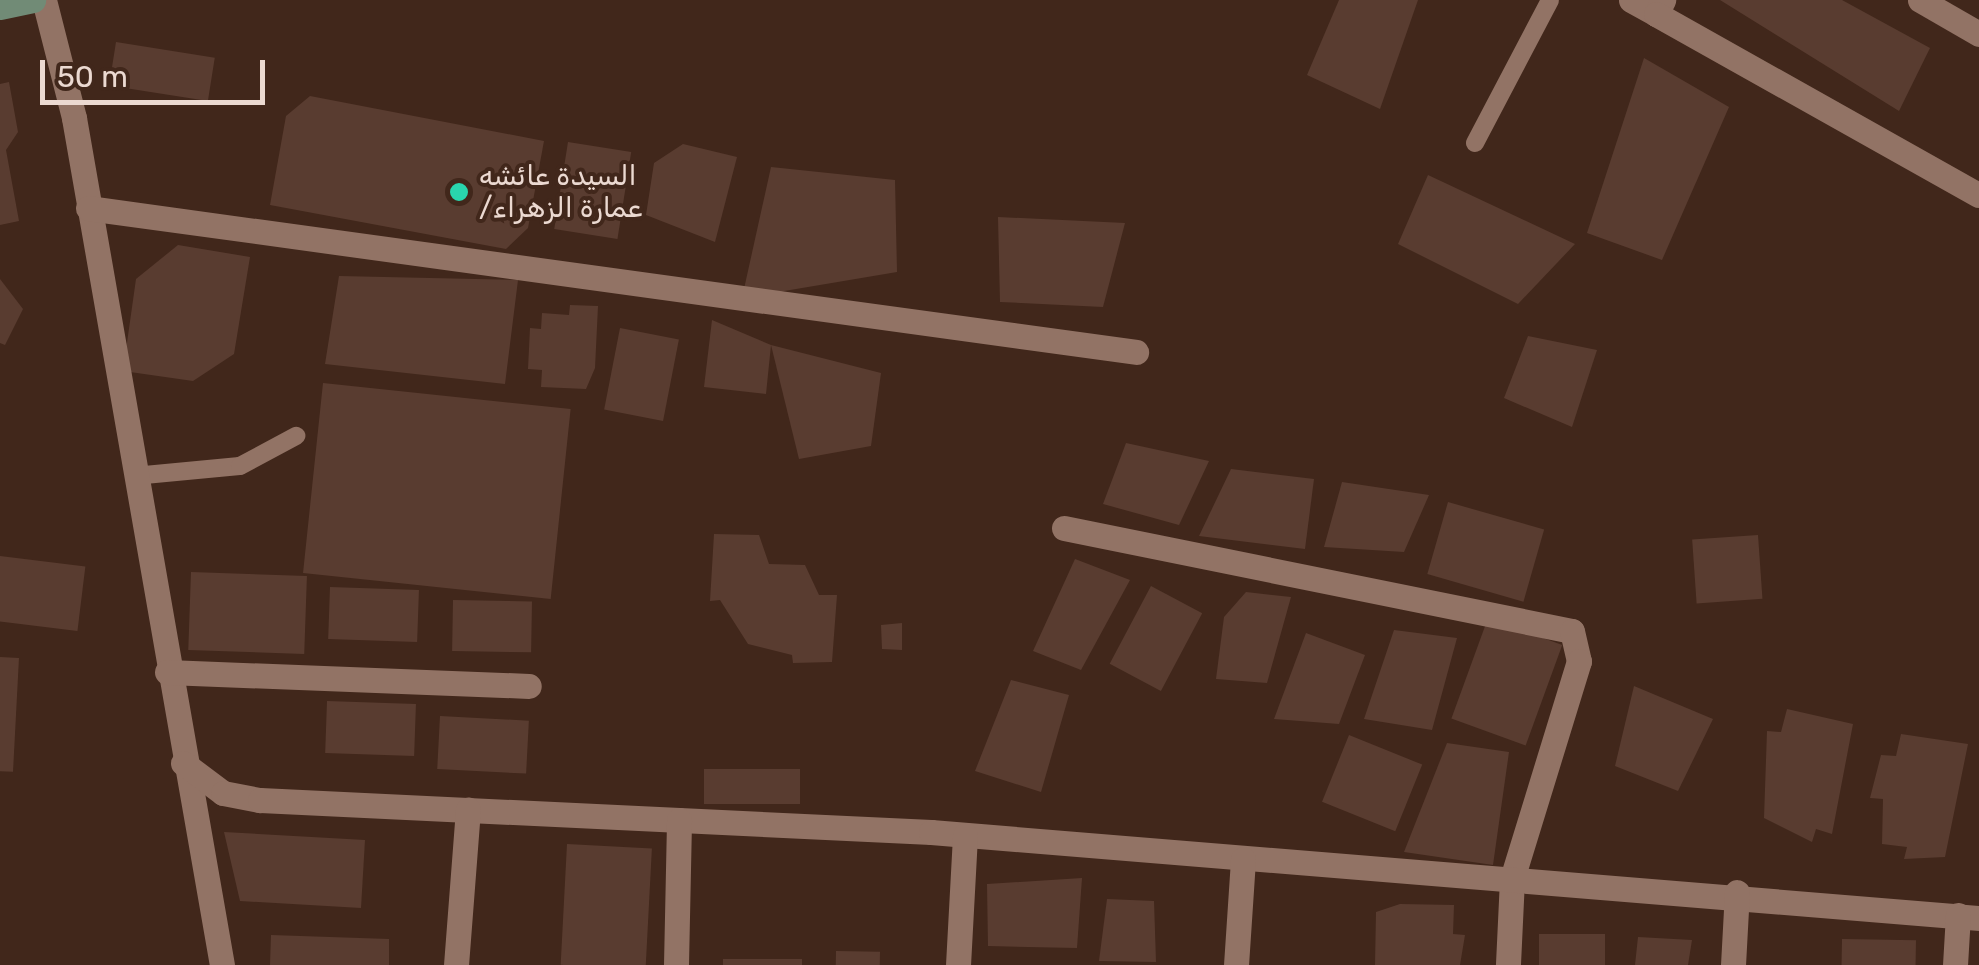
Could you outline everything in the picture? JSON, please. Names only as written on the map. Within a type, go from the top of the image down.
[{"type":"main road","points":[[0,7],[33,0]]},
{"type":"street","points":[[44,0],[88,208],[182,763],[222,965]]},
{"type":"street","points":[[1631,0],[1660,7],[1979,195]]},
{"type":"street","points":[[1920,0],[1979,34]]},
{"type":"street","points":[[88,208],[1136,352]]},
{"type":"street","points":[[1064,528],[1572,632],[1579,661],[1512,879],[1508,965]]},
{"type":"street","points":[[167,672],[529,686]]},
{"type":"street","points":[[182,763],[200,782],[241,796],[965,835],[1512,879],[1737,892],[1969,916],[1954,965]]},
{"type":"street","points":[[456,965],[468,808]]},
{"type":"street","points":[[676,965],[679,820]]},
{"type":"street","points":[[958,965],[965,835]]},
{"type":"street","points":[[1236,965],[1243,858]]},
{"type":"street","points":[[1733,965],[1737,892]]},
{"type":"lane","points":[[1475,143],[1550,0]]},
{"type":"lane","points":[[134,476],[240,466],[296,436]]},
{"type":"building","points":[[1339,0],[1418,0],[1380,109],[1307,75]]},
{"type":"building","points":[[1720,0],[1842,0],[1930,48],[1899,111]]},
{"type":"building","points":[[116,42],[215,58],[208,101],[109,85]]},
{"type":"building","points":[[1644,58],[1729,107],[1662,260],[1587,233]]},
{"type":"building","points":[[9,82],[18,132],[6,150],[19,221],[0,225],[0,84]]},
{"type":"building","points":[[310,96],[544,141],[528,228],[506,249],[270,205],[286,116]]},
{"type":"building","points":[[568,142],[631,152],[617,239],[554,229]]},
{"type":"building","points":[[683,144],[737,157],[715,242],[646,215],[654,163]]},
{"type":"building","points":[[771,167],[895,180],[897,272],[742,298]]},
{"type":"building","points":[[1428,175],[1575,244],[1518,304],[1398,244]]},
{"type":"building","points":[[998,217],[1125,223],[1103,307],[1000,302]]},
{"type":"building","points":[[178,245],[250,257],[234,354],[193,381],[123,371],[136,279]]},
{"type":"building","points":[[339,276],[518,280],[505,384],[325,364]]},
{"type":"building","points":[[0,279],[23,309],[5,345],[0,343]]},
{"type":"building","points":[[570,305],[598,306],[595,368],[586,389],[541,387],[542,370],[528,369],[530,328],[541,329],[542,313],[569,315]]},
{"type":"building","points":[[712,320],[771,345],[766,394],[704,387]]},
{"type":"building","points":[[620,328],[679,339],[663,421],[604,409]]},
{"type":"building","points":[[1528,336],[1597,350],[1572,427],[1504,398]]},
{"type":"building","points":[[771,345],[881,373],[871,446],[799,459]]},
{"type":"building","points":[[323,383],[571,409],[551,599],[303,573]]},
{"type":"building","points":[[1126,443],[1209,461],[1179,525],[1103,504]]},
{"type":"building","points":[[1231,469],[1314,479],[1305,549],[1199,536]]},
{"type":"building","points":[[1342,482],[1429,495],[1404,552],[1324,547]]},
{"type":"building","points":[[1448,502],[1544,530],[1523,602],[1427,574]]},
{"type":"building","points":[[714,534],[759,535],[769,564],[805,565],[819,595],[837,595],[832,662],[793,663],[792,655],[748,644],[720,600],[710,601]]},
{"type":"building","points":[[1758,535],[1762,599],[1697,603],[1692,540]]},
{"type":"building","points":[[0,556],[85,566],[77,631],[0,621]]},
{"type":"building","points":[[1075,559],[1130,580],[1081,670],[1033,651]]},
{"type":"building","points":[[191,572],[307,576],[304,654],[188,650]]},
{"type":"building","points":[[1151,586],[1202,613],[1161,691],[1110,664]]},
{"type":"building","points":[[330,587],[419,590],[417,642],[328,639]]},
{"type":"building","points":[[1246,592],[1291,597],[1267,683],[1216,679],[1224,617]]},
{"type":"building","points":[[453,600],[532,601],[531,652],[452,651]]},
{"type":"building","points":[[1488,618],[1562,645],[1526,746],[1451,719]]},
{"type":"building","points":[[902,623],[902,650],[882,649],[881,625]]},
{"type":"building","points":[[1394,630],[1457,638],[1432,730],[1364,719]]},
{"type":"building","points":[[1306,633],[1365,655],[1339,724],[1274,719]]},
{"type":"building","points":[[0,657],[19,658],[13,772],[0,771]]},
{"type":"building","points":[[1011,680],[1069,695],[1041,792],[975,771]]},
{"type":"building","points":[[1634,686],[1713,719],[1678,791],[1615,766]]},
{"type":"building","points":[[327,701],[416,704],[414,756],[325,753]]},
{"type":"building","points":[[1787,709],[1853,724],[1832,834],[1816,829],[1812,842],[1764,818],[1767,731],[1781,732]]},
{"type":"building","points":[[440,716],[529,721],[526,774],[437,769]]},
{"type":"building","points":[[1901,734],[1968,744],[1945,857],[1904,859],[1907,847],[1882,844],[1883,799],[1870,798],[1881,755],[1896,756]]},
{"type":"building","points":[[1349,735],[1422,765],[1395,831],[1322,802]]},
{"type":"building","points":[[1447,743],[1509,752],[1493,865],[1404,852]]},
{"type":"building","points":[[704,769],[800,769],[800,804],[704,804]]},
{"type":"building","points":[[224,832],[365,840],[361,908],[240,901]]},
{"type":"building","points":[[567,844],[652,848],[646,965],[561,965]]},
{"type":"building","points":[[1082,878],[1077,948],[988,946],[987,884]]},
{"type":"building","points":[[1107,899],[1154,901],[1156,962],[1099,961]]},
{"type":"building","points":[[1400,904],[1454,905],[1453,934],[1465,935],[1460,965],[1375,965],[1376,912]]},
{"type":"building","points":[[1539,934],[1605,934],[1605,965],[1539,965]]},
{"type":"building","points":[[271,935],[389,939],[389,965],[270,965]]},
{"type":"building","points":[[1638,937],[1692,940],[1688,965],[1635,965]]},
{"type":"building","points":[[1842,939],[1916,940],[1916,965],[1842,965]]},
{"type":"building","points":[[836,951],[880,952],[880,965],[836,965]]},
{"type":"building","points":[[723,959],[802,959],[802,965],[723,965]]},
{"type":"place","name":"السيدة عائشه /عمارة الزهراء","points":[[459,192]]}]
